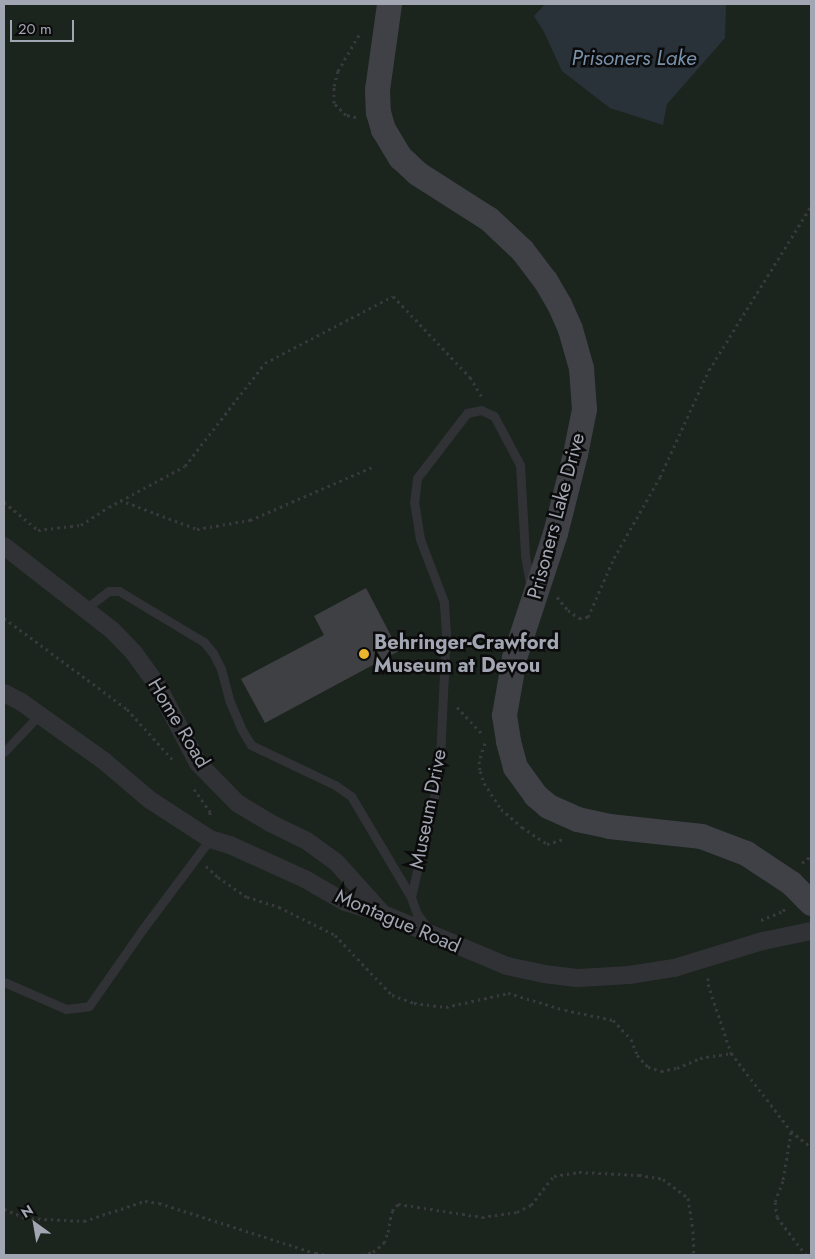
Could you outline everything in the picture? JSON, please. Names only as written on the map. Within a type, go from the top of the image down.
[{"type":"street","name":"Prisoners Lake Drive","points":[[389,4],[377,89],[378,112],[383,129],[400,157],[417,173],[489,219],[522,250],[545,280],[559,304],[570,329],[581,368],[582,418],[555,533],[534,563],[533,602],[514,658],[504,715],[508,741],[516,767],[535,795],[548,806],[577,819],[609,826],[701,836],[746,853],[791,883],[811,903]]},
{"type":"street","name":"Home Road","points":[[4,546],[112,630],[134,653],[158,685],[198,763],[236,803],[270,823],[308,841],[336,862],[381,913]]},
{"type":"street","name":"Montague Road","points":[[4,693],[104,761],[150,800],[210,839],[230,845],[305,879],[345,902],[381,913],[507,966],[544,974],[579,978],[630,975],[674,968],[763,940],[811,931]]},
{"type":"lane","name":"Museum Drive","points":[[411,897],[436,788],[440,758],[446,633],[444,602],[420,539],[414,503],[417,478],[467,413],[481,410],[494,416]]},
{"type":"lane","points":[[494,416],[520,465],[534,563]]},
{"type":"lane","points":[[85,609],[108,592],[119,591],[204,642],[213,653],[221,669],[230,702],[242,730],[252,745],[335,785],[351,796],[411,897],[418,914],[432,934]]},
{"type":"lane","points":[[4,752],[39,715]]},
{"type":"lane","points":[[4,982],[66,1009],[89,1006],[142,930],[210,839]]},
{"type":"path","points":[[534,563],[556,596],[568,610],[579,618],[588,617],[614,558],[660,478],[709,370],[811,206]]},
{"type":"path","points":[[4,502],[38,530],[81,525],[120,500],[186,466],[265,363],[393,296],[470,377],[494,416]]},
{"type":"path","points":[[120,500],[197,529],[250,520],[375,466]]},
{"type":"path","points":[[4,618],[126,709],[175,763]]},
{"type":"path","points":[[463,713],[487,739]]},
{"type":"path","points":[[191,784],[210,812],[210,839]]},
{"type":"path","points":[[801,864],[811,856]]},
{"type":"path","points":[[196,857],[218,877],[247,897],[279,906],[335,935],[392,995],[414,1003],[446,1007],[508,993],[565,1010],[613,1020],[631,1039],[637,1055],[648,1067],[661,1071],[677,1068],[700,1058],[730,1053]]},
{"type":"path","points":[[709,958],[708,984],[730,1053],[792,1131],[811,1147]]},
{"type":"path","points":[[792,1131],[784,1181],[775,1202],[777,1217],[806,1255]]},
{"type":"path","points":[[362,1255],[373,1252],[384,1243],[392,1211],[398,1204],[482,1217],[517,1212],[530,1205],[554,1176],[579,1172],[639,1175],[663,1179],[688,1198],[693,1231],[694,1255]]},
{"type":"path","points":[[4,1209],[25,1218],[84,1221],[145,1201],[159,1203],[315,1253],[327,1255]]},
{"type":"shaded area","points":[[4,4],[811,4],[811,1255],[4,1255]]},
{"type":"water","name":"Prisoners Lake","points":[[545,4],[726,4],[725,38],[667,104],[663,125],[610,108],[562,71],[544,32],[534,16]]},
{"type":"building","name":"Behringer-Crawford Museum at Devou","points":[[366,588],[399,651],[265,723],[241,679],[324,635],[314,616]]},
{"type":"place","name":"Behringer-Crawford Museum at Devou","points":[[364,654]]}]
